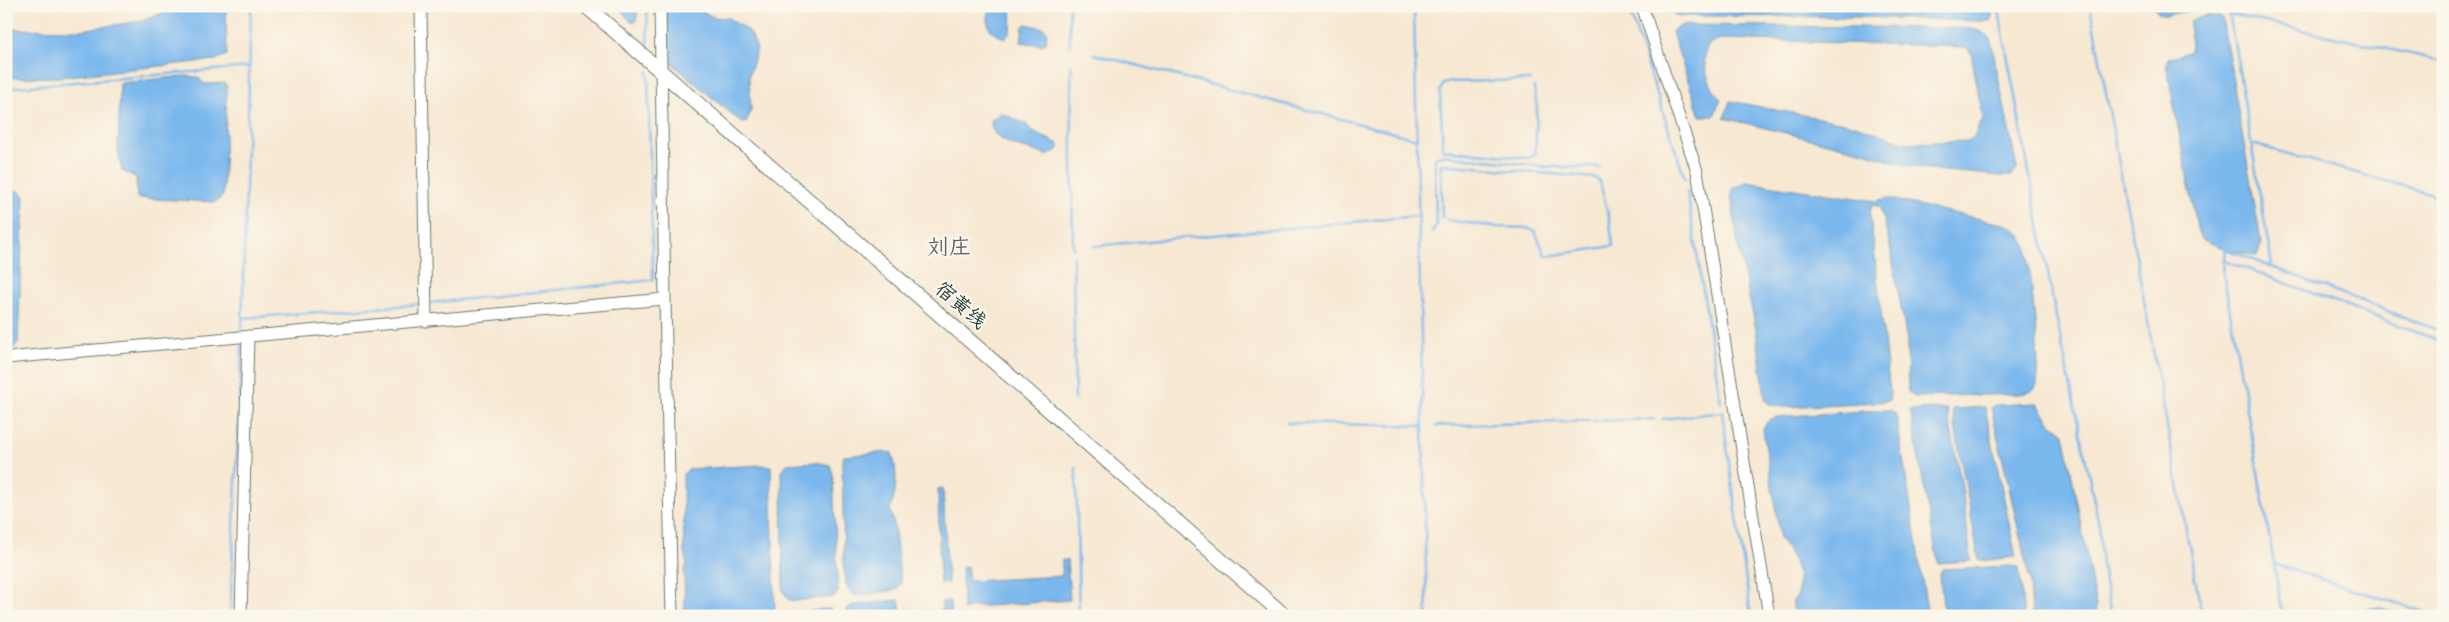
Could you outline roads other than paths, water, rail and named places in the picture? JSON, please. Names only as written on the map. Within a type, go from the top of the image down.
[{"type":"main road","name":"宿黄线","points":[[586,6],[1285,616]]},
{"type":"street","points":[[421,6],[426,320]]},
{"type":"street","points":[[660,6],[672,616]]},
{"type":"street","points":[[1642,6],[1697,171],[1769,616]]},
{"type":"street","points":[[6,358],[665,299]]},
{"type":"street","points":[[242,616],[248,336]]},
{"type":"water","points":[[181,6],[226,6],[227,55],[215,60],[60,77],[6,78],[6,29],[80,30],[142,21]]},
{"type":"water","points":[[618,6],[638,6],[636,22],[630,21]]},
{"type":"water","points":[[666,6],[692,6],[713,17],[728,18],[750,32],[757,49],[749,76],[751,109],[747,122],[742,123],[670,62],[668,59]]},
{"type":"water","points":[[989,6],[1012,6],[1011,28],[1005,38],[990,30],[988,23]]},
{"type":"water","points":[[1666,6],[1991,6],[1992,16],[1990,21],[1978,21],[1861,17],[1682,16],[1671,13]]},
{"type":"water","points":[[2154,6],[2213,6],[2166,15],[2159,13]]},
{"type":"water","points":[[2207,15],[2222,18],[2261,241],[2258,256],[2225,249],[2201,239],[2198,233],[2166,64],[2168,58],[2189,52],[2191,45],[2191,21]]},
{"type":"water","points":[[1026,24],[1044,28],[1047,31],[1046,43],[1042,45],[1021,42],[1023,26]]},
{"type":"water","points":[[1682,25],[1955,28],[1980,31],[1991,41],[2017,169],[2011,176],[1999,176],[1916,167],[1868,153],[1724,118],[1730,101],[1855,125],[1906,143],[1968,141],[1974,137],[1983,119],[1971,53],[1966,47],[1722,39],[1711,43],[1705,55],[1706,71],[1709,80],[1721,98],[1714,116],[1700,116],[1672,31]]},
{"type":"water","points":[[185,76],[198,77],[204,84],[225,83],[227,86],[223,196],[215,202],[137,198],[136,177],[122,171],[118,150],[120,83]]},
{"type":"water","points":[[1001,113],[1026,124],[1033,132],[1059,144],[1059,149],[1047,156],[1004,141],[992,129],[991,120]]},
{"type":"water","points":[[1746,182],[1877,201],[1886,198],[2007,225],[2014,229],[2027,247],[2038,362],[2038,378],[2035,389],[2019,394],[1915,397],[1908,392],[1907,341],[1889,241],[1880,207],[1872,205],[1870,214],[1890,393],[1889,400],[1783,407],[1769,404],[1765,398],[1756,329],[1738,246],[1731,194],[1733,189]]},
{"type":"water","points":[[6,191],[19,191],[24,196],[18,342],[14,348],[6,349]]},
{"type":"water","points":[[2037,403],[2051,423],[2064,433],[2096,606],[2095,616],[2032,616],[2030,582],[1991,407],[1996,405]]},
{"type":"water","points":[[1985,407],[2016,557],[1979,561],[1952,409]]},
{"type":"water","points":[[1947,409],[1962,487],[1971,561],[1938,563],[1910,410]]},
{"type":"water","points":[[1890,410],[1896,414],[1927,610],[1924,616],[1793,616],[1793,601],[1798,595],[1798,574],[1794,561],[1780,538],[1763,429],[1767,421],[1777,417]]},
{"type":"water","points":[[892,453],[896,475],[894,496],[890,510],[894,524],[901,584],[896,590],[855,596],[849,591],[844,569],[842,460],[844,456]]},
{"type":"water","points":[[816,462],[830,465],[833,475],[838,593],[833,597],[793,601],[788,599],[783,591],[782,471],[787,464]]},
{"type":"water","points":[[771,466],[775,616],[685,616],[684,570],[687,565],[684,552],[683,474],[690,469]]},
{"type":"water","points":[[943,488],[948,583],[940,584],[938,489]]},
{"type":"water","points":[[1062,560],[1067,560],[1070,600],[973,607],[963,610],[962,567],[967,566],[969,581],[1062,576]]},
{"type":"water","points":[[2012,566],[2019,568],[2024,616],[1944,616],[1940,575],[1942,569]]},
{"type":"water","points":[[899,600],[902,616],[844,616],[847,608],[854,605]]},
{"type":"water","points":[[950,601],[951,613],[949,616],[942,616],[942,602]]},
{"type":"water","points":[[2378,607],[2406,616],[2364,616],[2368,609]]},
{"type":"water","points":[[831,609],[837,616],[786,616]]},
{"type":"waterway","points":[[242,329],[251,6]]},
{"type":"waterway","points":[[647,6],[648,52]]},
{"type":"waterway","points":[[1069,6],[1070,46]]},
{"type":"waterway","points":[[1414,6],[1427,616]]},
{"type":"waterway","points":[[1628,6],[1685,179]]},
{"type":"waterway","points":[[1998,6],[2056,316],[2099,525],[2102,565],[2111,616]]},
{"type":"waterway","points":[[2090,6],[2202,616]]},
{"type":"waterway","points":[[2228,6],[2272,266]]},
{"type":"waterway","points":[[2229,14],[2443,61]]},
{"type":"waterway","points":[[1094,54],[1417,139]]},
{"type":"waterway","points":[[1071,65],[1073,248]]},
{"type":"waterway","points":[[6,88],[249,67]]},
{"type":"waterway","points":[[429,303],[653,280],[648,71]]},
{"type":"waterway","points":[[1530,80],[1451,82],[1443,84],[1440,91],[1443,150],[1529,158],[1535,155],[1537,109],[1534,87]]},
{"type":"waterway","points":[[2252,144],[2443,197]]},
{"type":"waterway","points":[[1432,232],[1436,226],[1435,157],[1442,155],[1549,167],[1599,167]]},
{"type":"waterway","points":[[1442,218],[1441,164],[1596,178],[1600,182],[1610,222],[1613,246],[1548,256],[1544,253],[1535,231],[1526,228],[1496,227],[1447,220]]},
{"type":"waterway","points":[[1687,191],[1721,403]]},
{"type":"waterway","points":[[1094,246],[1418,216]]},
{"type":"waterway","points":[[2437,616],[2274,564],[2223,272],[2225,249],[2443,332]]},
{"type":"waterway","points":[[1073,257],[1075,400]]},
{"type":"waterway","points":[[2224,260],[2443,342]]},
{"type":"waterway","points":[[243,318],[423,304]]},
{"type":"waterway","points":[[230,616],[242,345]]},
{"type":"waterway","points":[[1722,412],[1751,616]]},
{"type":"waterway","points":[[1663,419],[1722,412]]},
{"type":"waterway","points":[[1436,426],[1654,419]]},
{"type":"waterway","points":[[1287,423],[1423,426]]},
{"type":"waterway","points":[[1076,468],[1079,616]]},
{"type":"waterway","points":[[2274,564],[2283,616]]},
{"type":"district","name":"刘庄","points":[[949,247]]}]
